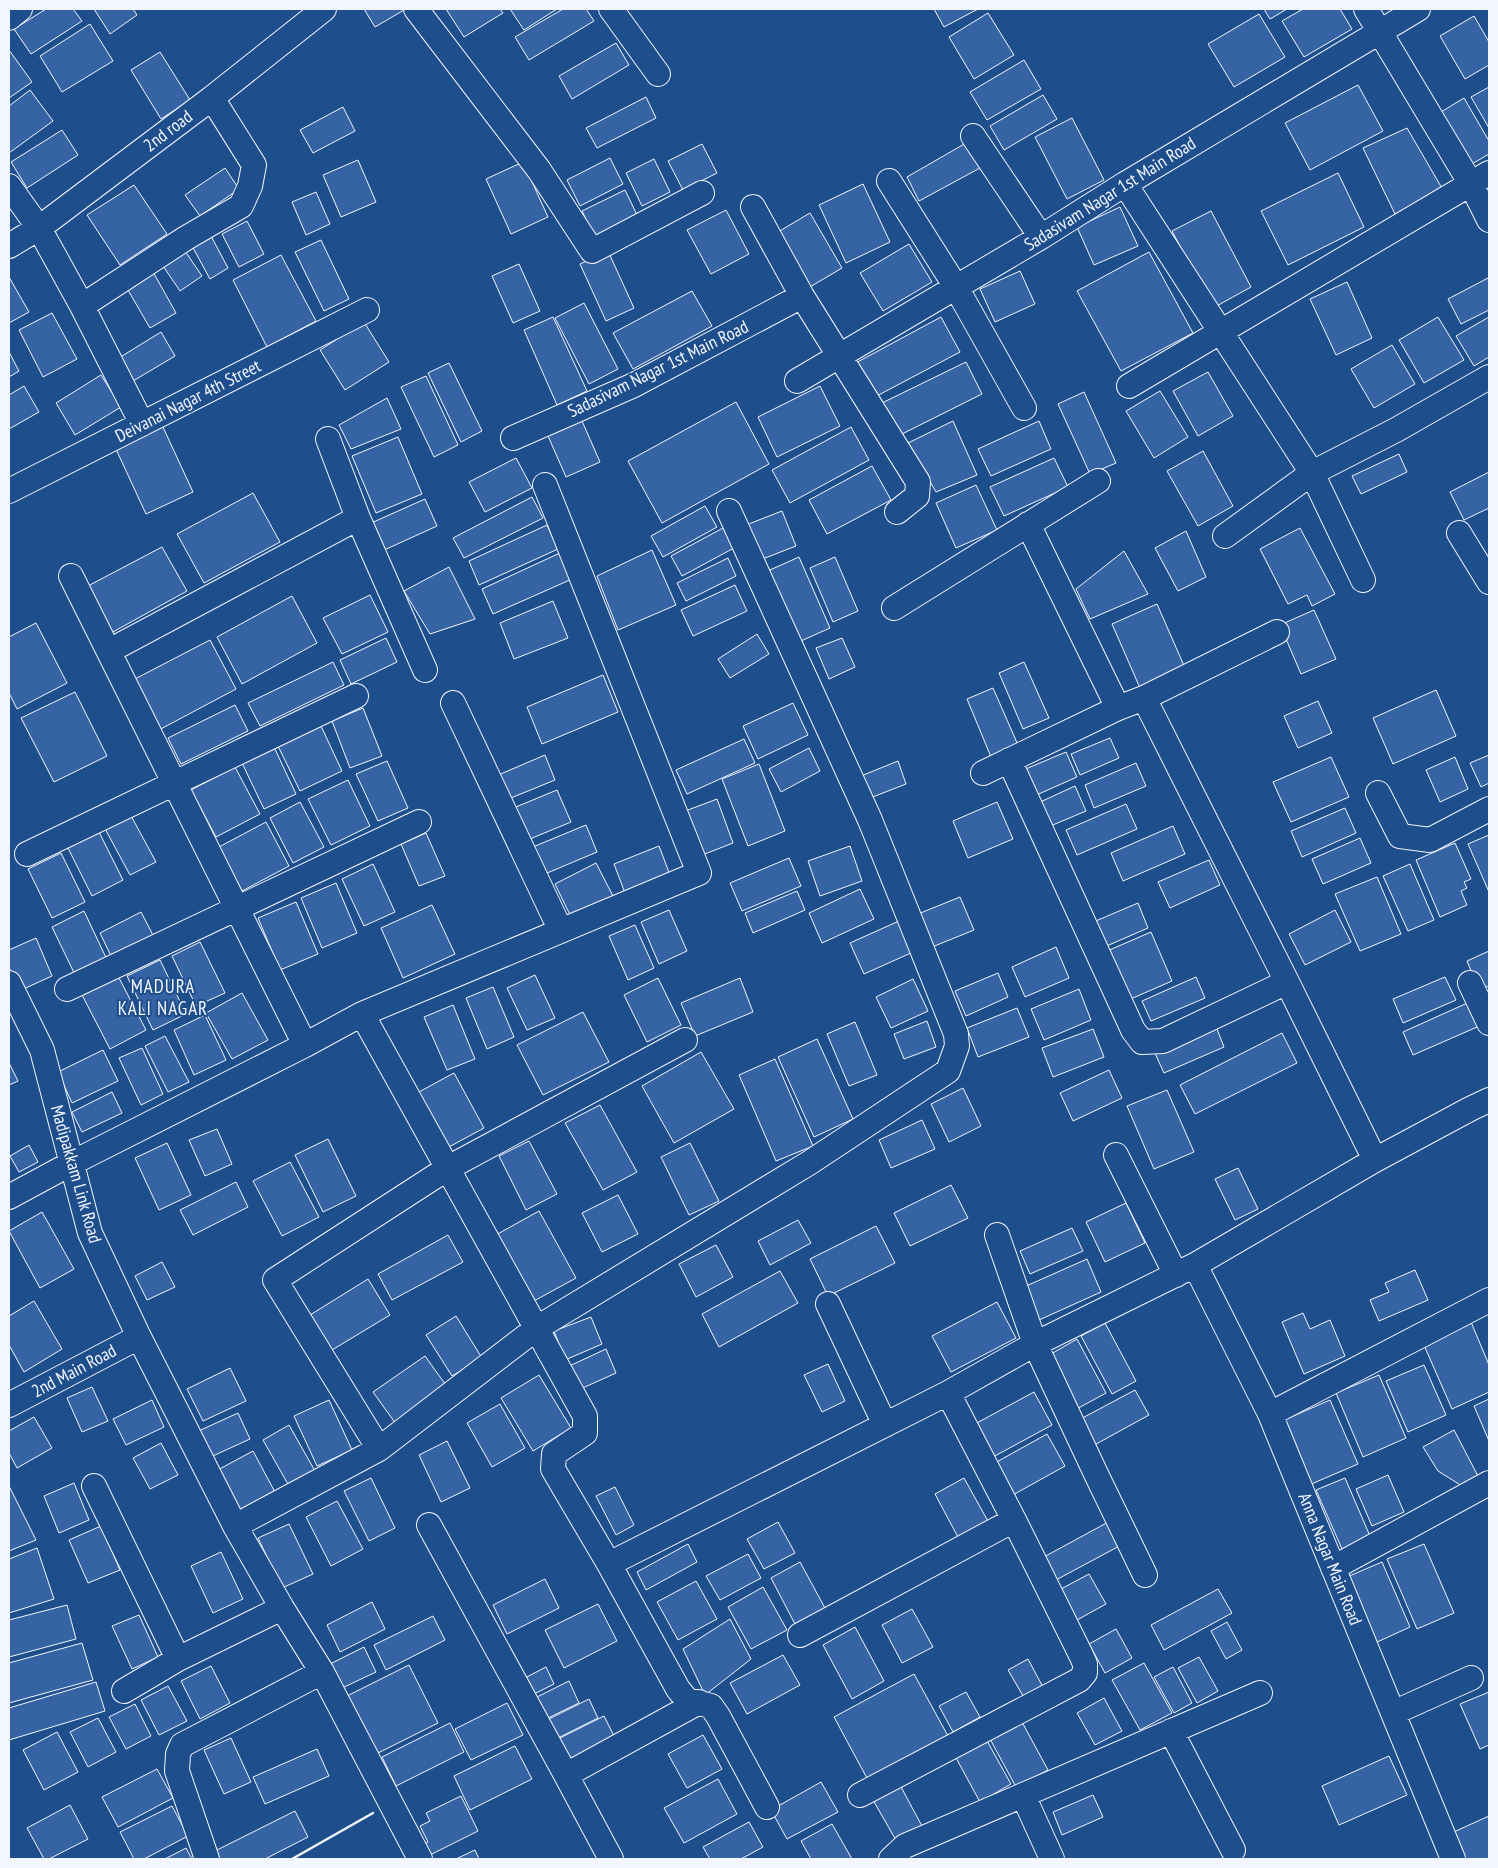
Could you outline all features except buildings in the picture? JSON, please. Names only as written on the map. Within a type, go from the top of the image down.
[{"type":"street","points":[[9,18],[20,9]]},
{"type":"street","name":"2nd road","points":[[9,246],[39,228],[212,98],[324,9]]},
{"type":"street","points":[[416,9],[539,170],[592,252],[702,193]]},
{"type":"street","points":[[611,9],[658,74]]},
{"type":"street","points":[[1366,9],[1480,179],[1489,220]]},
{"type":"street","name":"Sadasivam Nagar 1st Main Road","points":[[797,381],[1041,237],[1125,184],[1418,9]]},
{"type":"street","points":[[82,306],[186,238],[241,206],[250,186],[254,165],[212,98]]},
{"type":"street","points":[[973,136],[1041,237]]},
{"type":"street","points":[[1129,386],[1480,179]]},
{"type":"street","points":[[889,181],[956,287],[1024,408]]},
{"type":"street","points":[[1125,184],[1312,473],[1363,580]]},
{"type":"street","points":[[9,186],[39,228],[82,306],[142,424]]},
{"type":"street","points":[[753,207],[802,296],[918,482],[917,496],[897,512]]},
{"type":"street","name":"Sadasivam Nagar 1st Main Road","points":[[513,438],[634,385],[802,296]]},
{"type":"street","name":"Deivanai Nagar 4th Street","points":[[9,491],[367,310]]},
{"type":"street","points":[[1225,536],[1312,473],[1396,430],[1489,378]]},
{"type":"street","points":[[328,439],[358,518],[425,670]]},
{"type":"street","points":[[894,608],[1098,481]]},
{"type":"street","points":[[9,1197],[362,1014],[699,873],[545,485]]},
{"type":"street","points":[[235,1526],[379,1449],[537,1328],[809,1163],[948,1071],[957,1046],[956,1034],[870,820],[729,511]]},
{"type":"street","points":[[109,651],[358,518]]},
{"type":"street","points":[[1028,524],[1118,708]]},
{"type":"street","points":[[1459,533],[1489,582]]},
{"type":"street","points":[[71,576],[305,1045]]},
{"type":"street","points":[[983,773],[1118,708],[1144,698],[1277,632]]},
{"type":"street","points":[[27,854],[356,696]]},
{"type":"street","points":[[1144,698],[1375,1160]]},
{"type":"street","points":[[453,703],[561,930]]},
{"type":"street","points":[[1009,760],[1133,1030],[1142,1042],[1164,1041],[1287,982]]},
{"type":"street","points":[[1378,793],[1400,836],[1430,840],[1489,809]]},
{"type":"street","points":[[68,988],[419,822]]},
{"type":"street","points":[[1470,983],[1489,1023]]},
{"type":"street","name":"Madipakkam Link Road","points":[[9,984],[42,1050],[90,1233],[139,1337],[235,1526],[282,1608],[322,1672],[420,1859]]},
{"type":"street","points":[[362,1014],[586,1416],[585,1433],[554,1454],[553,1469],[609,1564],[678,1689],[687,1700],[711,1706],[767,1807]]},
{"type":"street","points":[[379,1449],[275,1280],[448,1168],[685,1040]]},
{"type":"street","points":[[609,1564],[948,1393],[1036,1344],[1185,1270],[1375,1160],[1489,1100]]},
{"type":"street","name":"Anna Nagar Main Road","points":[[1116,1155],[1270,1414],[1453,1859]]},
{"type":"street","points":[[998,1235],[1036,1344],[1145,1575]]},
{"type":"street","points":[[1270,1414],[1489,1300]]},
{"type":"street","points":[[828,1304],[885,1425]]},
{"type":"street","name":"2nd Main Road","points":[[9,1405],[139,1337]]},
{"type":"street","points":[[860,1795],[1079,1680],[1085,1673],[1082,1655],[948,1393]]},
{"type":"street","points":[[1333,1568],[1489,1483]]},
{"type":"street","points":[[94,1486],[178,1659]]},
{"type":"street","points":[[800,1635],[1014,1520]]},
{"type":"street","points":[[429,1524],[611,1859]]},
{"type":"street","points":[[124,1691],[178,1659],[282,1608]]},
{"type":"street","points":[[208,1859],[177,1771],[178,1754],[182,1745],[322,1672]]},
{"type":"street","points":[[1393,1713],[1472,1678]]},
{"type":"street","points":[[892,1859],[906,1846],[1260,1692]]},
{"type":"street","points":[[566,1775],[699,1702]]},
{"type":"street","points":[[1171,1731],[1233,1850]]},
{"type":"street","points":[[1023,1795],[1052,1859]]},
{"type":"wall","points":[[292,1859],[373,1813]]},
{"type":"district","name":"MADURA KALI NAGAR","points":[[163,997]]}]
